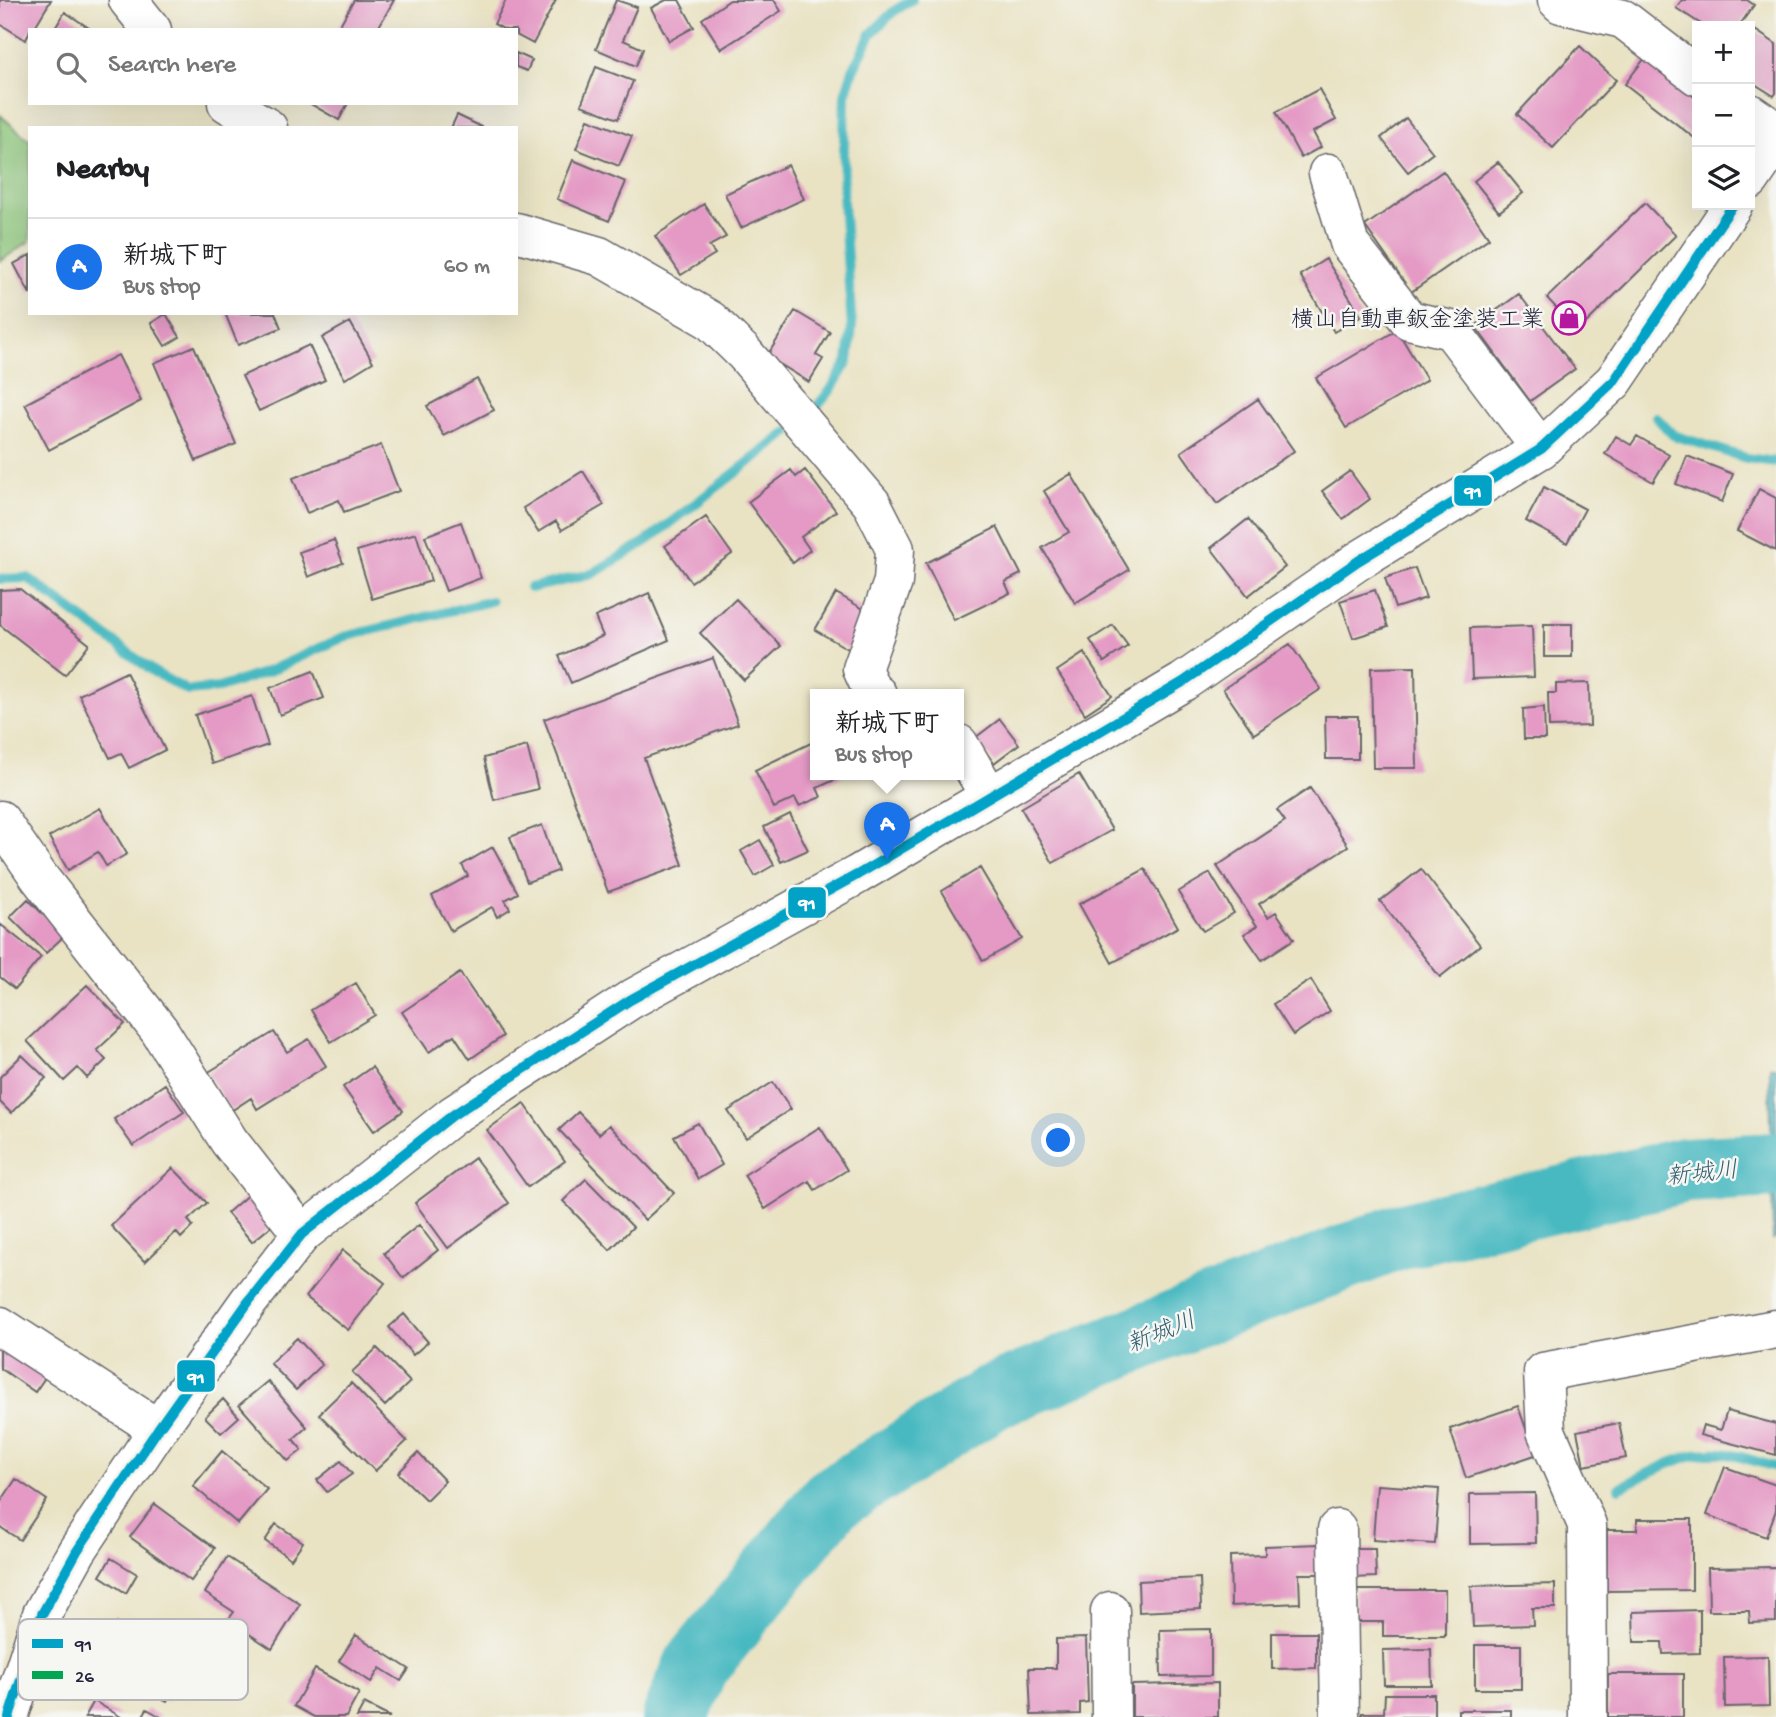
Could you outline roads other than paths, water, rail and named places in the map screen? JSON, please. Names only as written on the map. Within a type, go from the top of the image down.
[{"type":"street","points":[[128,0],[150,28]]},
{"type":"street","points":[[1557,0],[1561,4],[1623,19],[1692,72]]},
{"type":"street","points":[[230,105],[265,126]]},
{"type":"street","points":[[1755,116],[1776,131]]},
{"type":"street","points":[[1755,173],[1776,142]]},
{"type":"street","points":[[1328,173],[1350,245],[1409,320],[1451,330],[1541,449]]},
{"type":"street","points":[[40,1619],[77,1551],[158,1429],[249,1301],[302,1234],[453,1115],[630,1000],[857,875],[1183,682],[1358,561],[1541,449],[1614,381],[1730,210]]},
{"type":"street","points":[[518,233],[599,256],[710,320],[744,353],[872,503],[895,549],[893,582],[862,669],[871,689]]},
{"type":"street","points":[[964,753],[990,797]]},
{"type":"street","points":[[0,820],[39,877],[159,1030],[229,1141],[302,1234]]},
{"type":"street","points":[[0,1326],[158,1429]]},
{"type":"street","points":[[1588,1717],[1587,1525],[1546,1431],[1543,1372],[1776,1329]]},
{"type":"street","points":[[1337,1529],[1340,1717]]},
{"type":"street","points":[[1110,1611],[1111,1717]]},
{"type":"street","points":[[9,1717],[18,1689]]},
{"type":"water","points":[[1770,1067],[1776,1067],[1776,1238],[1773,1239]]},
{"type":"waterway","points":[[812,412],[830,391],[848,361],[852,327],[843,201],[845,95],[853,70],[871,34],[894,11],[912,0]]},
{"type":"waterway","points":[[1656,417],[1673,435],[1746,458],[1776,462]]},
{"type":"waterway","points":[[530,588],[592,574],[647,541],[788,432]]},
{"type":"waterway","points":[[0,579],[28,578],[154,672],[188,691],[219,688],[269,671],[344,637],[491,601]]},
{"type":"waterway","name":"新城川","points":[[675,1717],[696,1666],[831,1500],[995,1396],[1404,1235],[1685,1170],[1776,1165]]},
{"type":"waterway","points":[[1619,1488],[1672,1462],[1700,1454],[1728,1454],[1776,1467]]},
{"type":"place","name":"横山自動車鈑金塗装工業","points":[[1569,318]]},
{"type":"place","name":"新城下町","points":[[887,860]]}]
